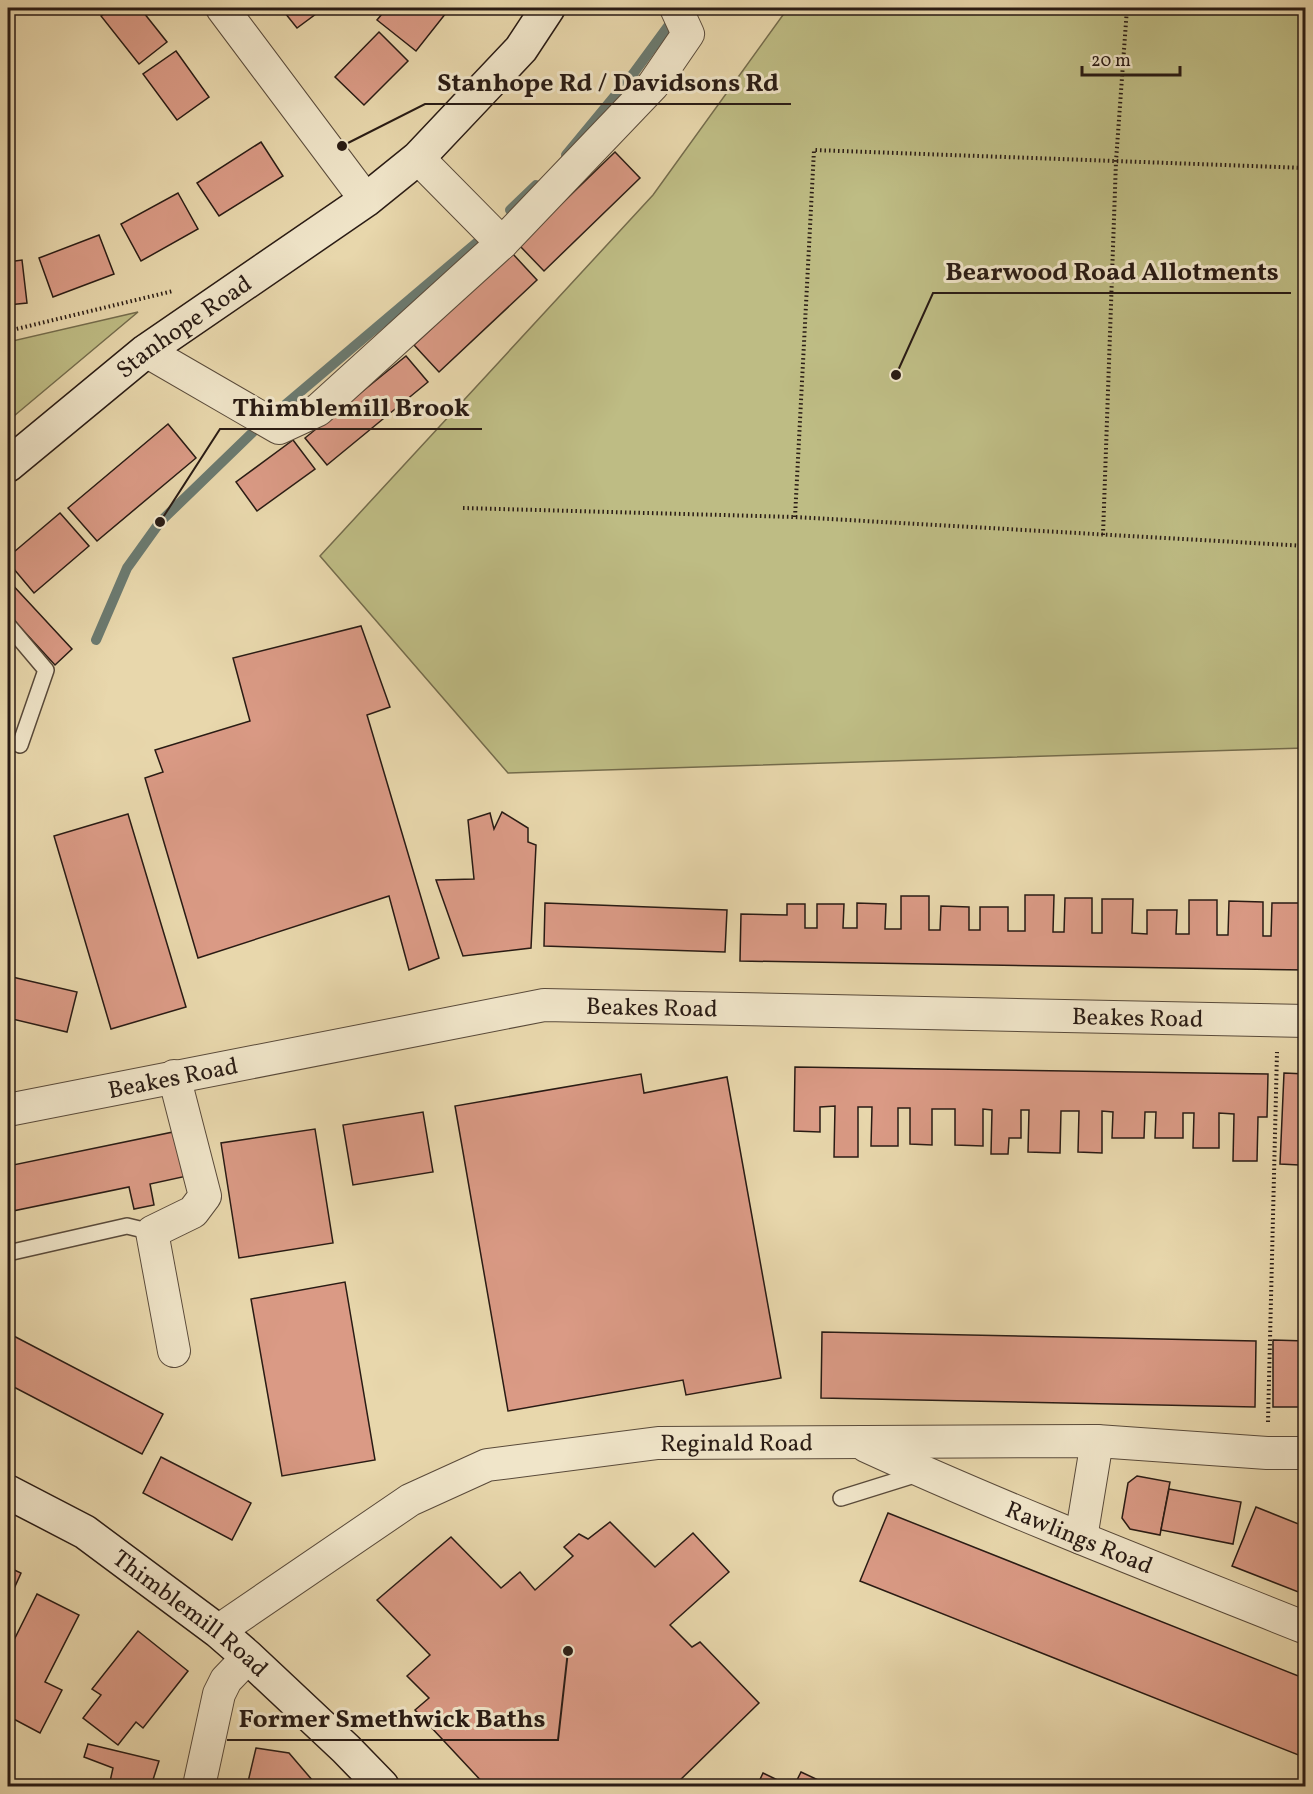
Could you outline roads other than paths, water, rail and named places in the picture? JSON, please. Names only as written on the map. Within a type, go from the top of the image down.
[{"type":"street","points":[[222,8],[366,200]]},
{"type":"street","name":"Stanhope Road","points":[[8,465],[146,351],[366,200],[418,158],[521,50],[548,8]]},
{"type":"street","points":[[146,351],[279,428],[318,410],[502,243],[653,85],[688,34],[676,8]]},
{"type":"street","points":[[418,158],[502,243]]},
{"type":"street","name":"Beakes Road","points":[[8,1110],[544,1005],[1292,1021]]},
{"type":"street","points":[[174,1076],[205,1196],[193,1212],[152,1232],[174,1351]]},
{"type":"street","name":"Rawlings Road","points":[[856,1441],[924,1473],[1305,1628]]},
{"type":"street","points":[[1081,1538],[1097,1441]]},
{"type":"street","name":"Reginald Road","points":[[218,1631],[410,1500],[487,1465],[658,1443],[1097,1441],[1267,1453],[1305,1453]]},
{"type":"street","name":"Thimblemill Road","points":[[8,1492],[85,1532],[218,1631],[346,1749],[382,1786]]},
{"type":"street","points":[[199,1786],[219,1694],[226,1680],[248,1658]]},
{"type":"lane","points":[[8,625],[46,670],[20,745]]},
{"type":"lane","points":[[8,1253],[128,1226],[152,1232]]},
{"type":"lane","points":[[841,1498],[924,1473]]},
{"type":"waterway","points":[[566,155],[633,74],[669,25]]},
{"type":"waterway","points":[[510,210],[536,185]]},
{"type":"waterway","points":[[286,404],[481,239]]},
{"type":"waterway","points":[[96,640],[127,568],[160,522],[254,431]]},
{"type":"place","name":"Stanhope Rd / Davidsons Rd","points":[[342,146]]},
{"type":"place","name":"Bearwood Road Allotments","points":[[896,375]]},
{"type":"place","name":"Thimblemill Brook","points":[[160,522]]},
{"type":"place","name":"Former Smethwick Baths","points":[[568,1651]]}]
